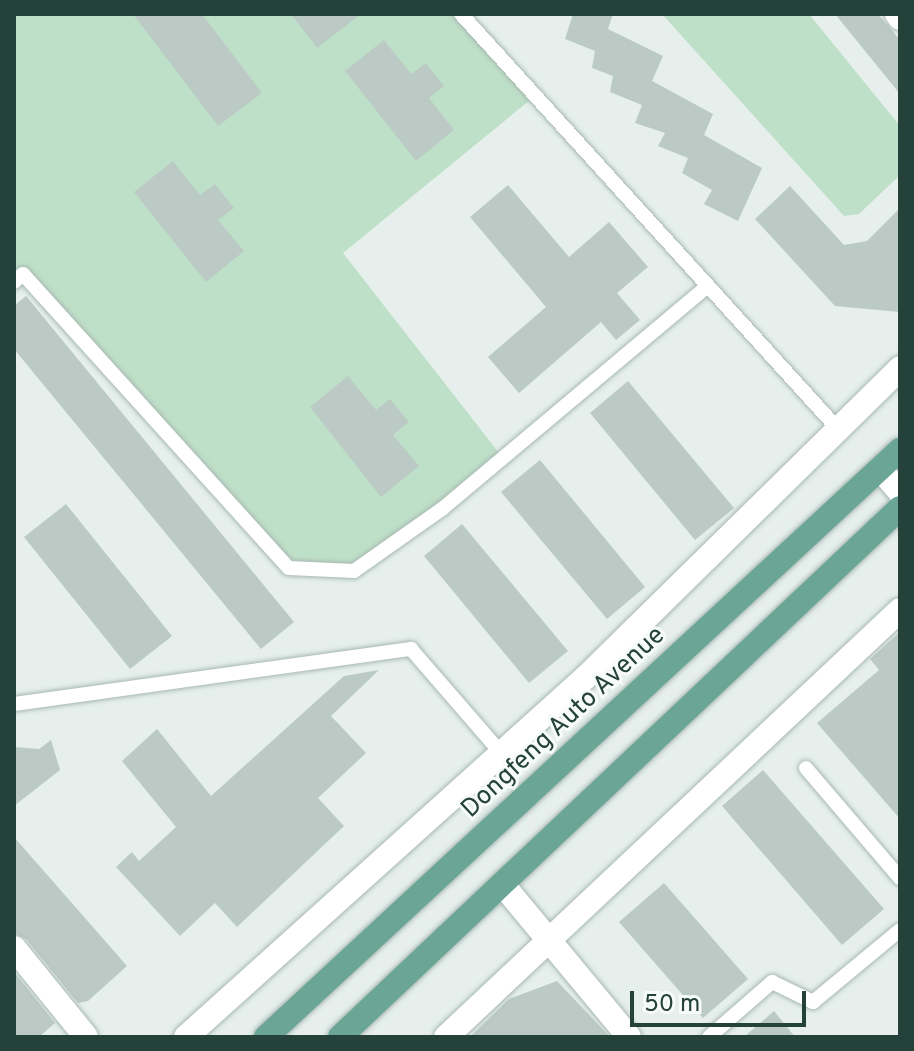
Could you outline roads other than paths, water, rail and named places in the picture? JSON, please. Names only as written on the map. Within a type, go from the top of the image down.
[{"type":"main road","name":"Dongfeng Auto Avenue","points":[[266,1037],[900,450]]},
{"type":"main road","points":[[340,1037],[900,508]]},
{"type":"street","points":[[186,1037],[502,754],[900,368]]},
{"type":"street","points":[[880,469],[900,492]]},
{"type":"street","points":[[446,1037],[900,610]]},
{"type":"street","points":[[503,885],[629,1037]]},
{"type":"street","points":[[14,948],[86,1037]]},
{"type":"lane","points":[[461,14],[838,429]]},
{"type":"lane","points":[[14,282],[23,274],[289,568],[354,571],[442,509],[708,286]]},
{"type":"lane","points":[[14,704],[411,649],[502,754]]},
{"type":"lane","points":[[806,768],[900,878]]},
{"type":"lane","points":[[709,1037],[772,982],[813,1002],[900,930]]}]
